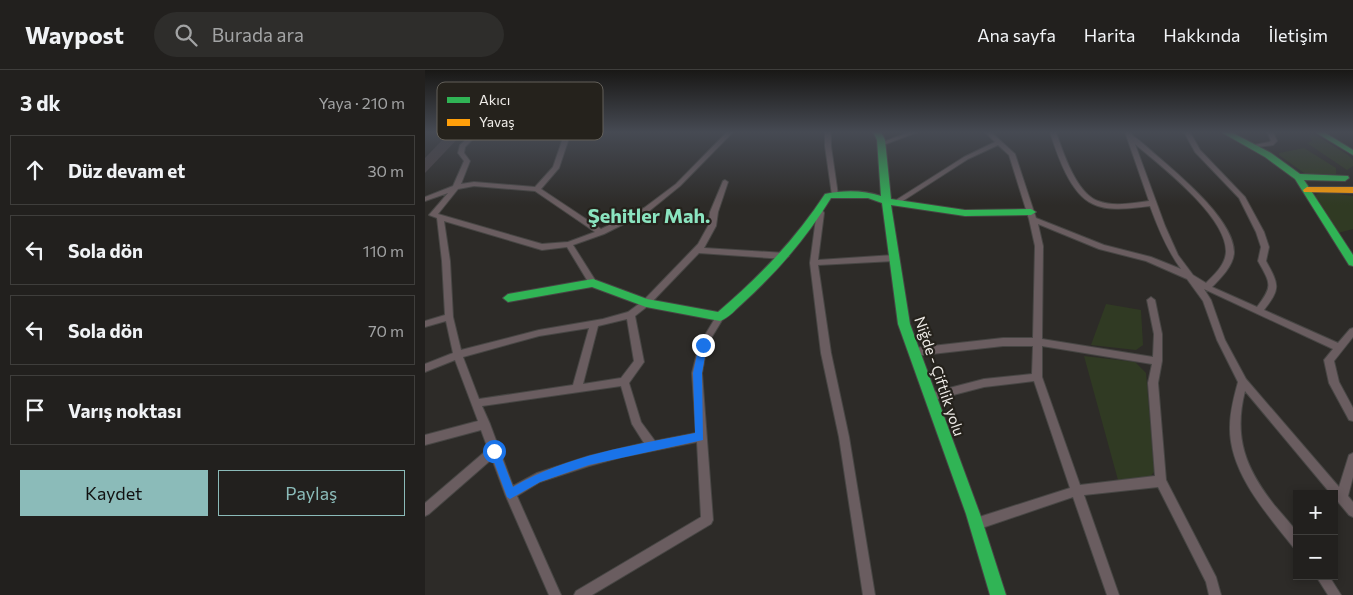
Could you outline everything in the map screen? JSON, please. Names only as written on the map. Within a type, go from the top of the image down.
[{"type":"street","points":[[432,217],[457,188],[467,161],[464,156]]},
{"type":"street","points":[[537,189],[556,168],[560,156]]},
{"type":"street","points":[[432,217],[542,248],[569,244],[601,232],[646,210],[678,185],[706,156]]},
{"type":"street","points":[[829,156],[835,195]]},
{"type":"street","name":"Niğde - Çiftlik yolu","points":[[883,156],[891,202],[894,258],[904,324],[976,524],[998,595]]},
{"type":"street","points":[[891,202],[969,156]]},
{"type":"street","points":[[1013,156],[1032,215],[1039,246],[1037,377],[1113,595]]},
{"type":"street","points":[[1062,156],[1087,198],[1096,203],[1111,205],[1154,203]]},
{"type":"street","points":[[1137,156],[1161,226],[1175,256],[1207,300],[1221,340],[1243,382],[1353,511]]},
{"type":"street","points":[[1154,156],[1189,187],[1224,227],[1231,251],[1223,271],[1207,287]]},
{"type":"street","points":[[1202,156],[1242,197],[1260,232],[1265,247],[1262,261],[1274,283],[1273,292],[1258,311]]},
{"type":"street","points":[[1270,156],[1299,177],[1353,263]]},
{"type":"street","points":[[1299,177],[1349,176],[1353,189],[1307,190]]},
{"type":"street","points":[[425,368],[458,355],[539,332],[594,324],[631,315],[646,303],[697,250],[712,226],[725,182]]},
{"type":"street","points":[[425,199],[474,184],[537,189],[601,232]]},
{"type":"street","points":[[580,595],[707,520],[697,373],[703,345],[720,317],[785,256],[819,212],[828,196],[869,195],[891,202],[965,213],[1032,215],[1102,247],[1148,259],[1189,276],[1207,287],[1340,348]]},
{"type":"street","points":[[819,212],[815,263],[825,353],[844,437],[869,595]]},
{"type":"street","points":[[432,217],[446,261],[449,317],[458,355],[510,494],[555,595]]},
{"type":"street","points":[[569,244],[593,282]]},
{"type":"street","points":[[697,250],[785,256]]},
{"type":"street","points":[[815,263],[894,258]]},
{"type":"street","points":[[508,298],[593,282],[646,303],[720,317]]},
{"type":"street","points":[[1151,300],[1157,334],[1157,361],[1153,383],[1161,481],[1212,581],[1215,595]]},
{"type":"street","points":[[477,404],[624,382],[639,362],[631,315]]},
{"type":"street","points":[[425,324],[449,317]]},
{"type":"street","points":[[577,389],[594,324]]},
{"type":"street","points":[[1353,331],[1329,360],[1334,383],[1353,417]]},
{"type":"street","points":[[914,352],[1003,342],[1037,342],[1157,361]]},
{"type":"street","points":[[930,397],[985,383],[1037,377]]},
{"type":"street","points":[[624,382],[637,424],[652,446]]},
{"type":"street","points":[[1243,382],[1235,402],[1233,428],[1238,453],[1246,473],[1259,495],[1293,538]]},
{"type":"street","points":[[425,440],[485,424]]},
{"type":"street","points":[[510,494],[537,478],[589,461],[700,437]]},
{"type":"street","points":[[425,510],[494,451]]},
{"type":"street","points":[[1342,498],[1353,458]]},
{"type":"street","points":[[976,524],[1076,491],[1161,481]]},
{"type":"street","points":[[1325,580],[1335,595]]},
{"type":"green space","points":[[1281,156],[1318,156],[1336,168],[1336,174],[1307,175]]},
{"type":"green space","points":[[1327,156],[1350,156],[1353,160],[1353,166],[1347,170]]},
{"type":"green space","points":[[1323,192],[1353,196],[1353,229],[1338,233],[1316,200],[1315,195]]},
{"type":"green space","points":[[1106,304],[1141,310],[1143,345],[1136,350],[1091,345]]},
{"type":"green space","points":[[1084,356],[1135,362],[1146,373],[1154,472],[1149,478],[1118,480]]},
{"type":"building","points":[[426,156],[441,156],[425,173]]},
{"type":"traffic: fast","points":[[882,156],[884,184],[904,324],[973,514],[998,595]]},
{"type":"traffic: fast","points":[[1270,156],[1298,177],[1353,263]]},
{"type":"traffic: fast","points":[[1298,177],[1345,178]]},
{"type":"traffic: fast","points":[[508,298],[593,283],[646,303],[720,317],[751,290],[793,246],[828,196],[841,194],[869,195],[886,201],[965,213],[1031,212]]},
{"type":"traffic: slow","points":[[1307,190],[1353,190]]},
{"type":"district","name":"Şehitler Mah.","points":[[649,215]]},
{"type":"route","points":[[494,451],[510,494],[537,478],[589,461],[622,452],[700,437],[697,373],[703,345]]}]
